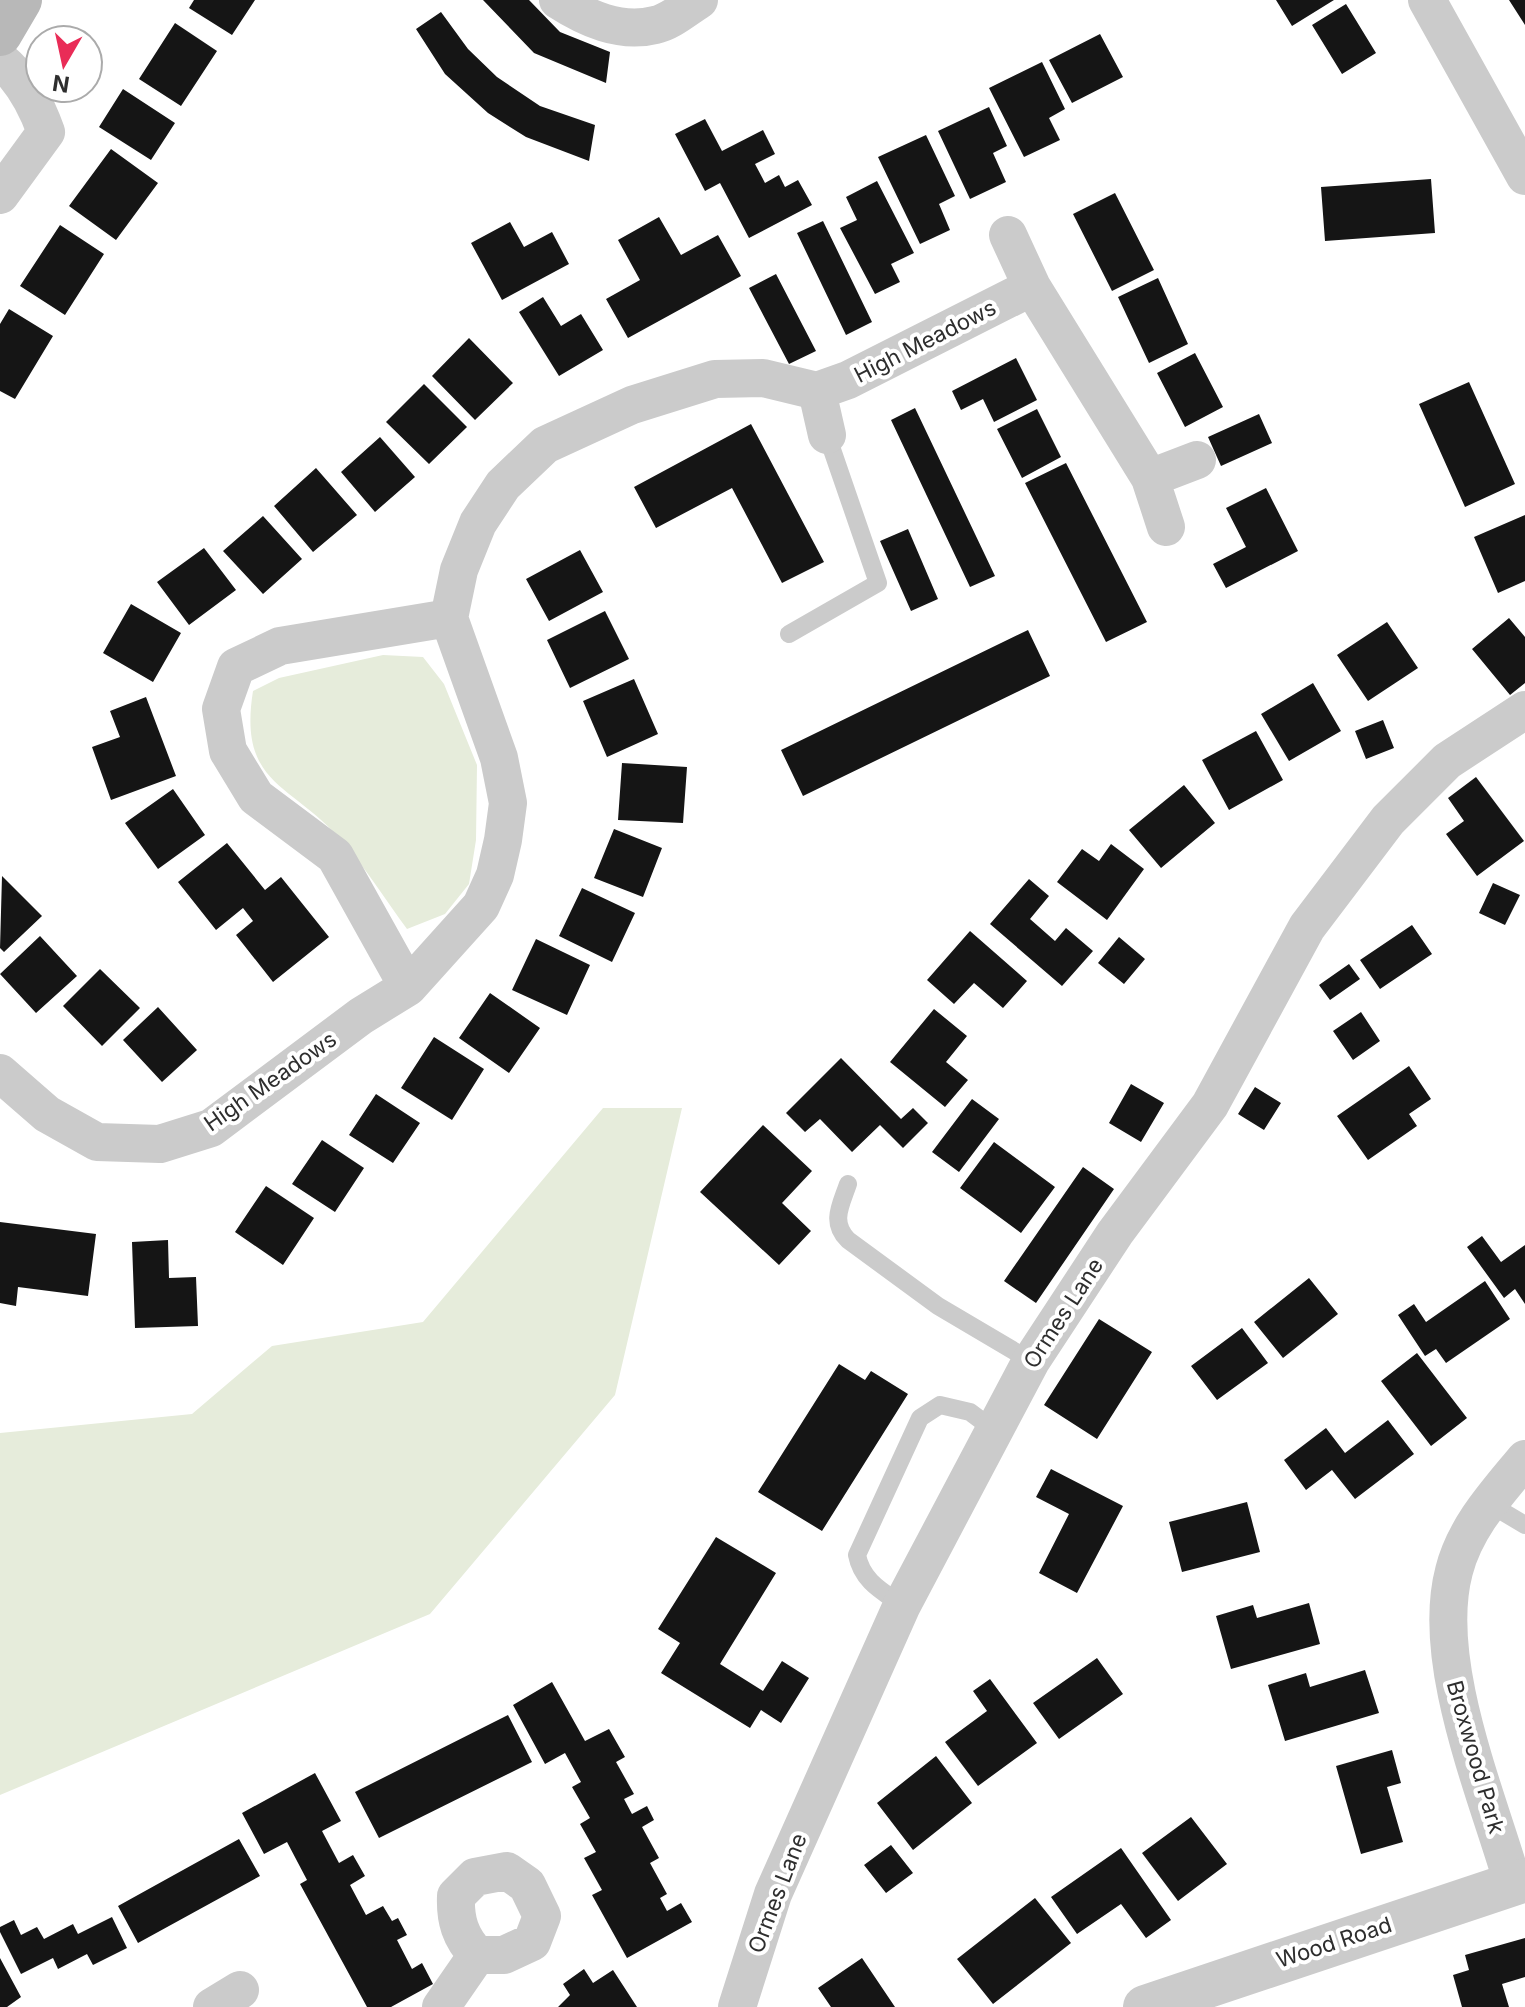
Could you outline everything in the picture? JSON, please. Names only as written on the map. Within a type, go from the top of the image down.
[{"type":"main road","points":[[0,34],[20,0]]},
{"type":"street","points":[[558,0],[582,16],[619,27],[656,25],[699,0]]},
{"type":"street","points":[[1427,0],[1525,176]]},
{"type":"street","points":[[0,60],[15,73],[38,110],[46,132],[0,195]]},
{"type":"street","points":[[1008,235],[1032,287],[1150,478],[1166,527]]},
{"type":"street","name":"High Meadows","points":[[817,391],[848,380],[1032,287]]},
{"type":"street","points":[[408,987],[335,856],[256,797],[228,751],[221,709],[236,667],[280,646],[449,618],[459,570],[478,523],[503,485],[545,445],[632,405],[715,379],[763,378],[817,391],[827,435]]},
{"type":"street","points":[[1150,478],[1197,460]]},
{"type":"street","name":"High Meadows","points":[[0,1073],[47,1114],[97,1142],[160,1144],[211,1128],[361,1016],[408,987],[481,906],[495,875],[508,803],[499,758],[449,618]]},
{"type":"street","name":"Ormes Lane","points":[[737,2007],[773,1894],[902,1605],[1031,1361],[1115,1233],[1210,1105],[1316,915],[1388,820],[1447,761],[1525,710]]},
{"type":"street","name":"Broxwood Park","points":[[1519,1882],[1451,1677],[1446,1618],[1454,1569],[1488,1503],[1525,1459]]},
{"type":"street","name":"Wood Road","points":[[1165,2003],[1519,1882]]},
{"type":"street","points":[[441,2007],[477,1955]]},
{"type":"lane","points":[[789,634],[878,583],[827,435]]},
{"type":"lane","points":[[848,1184],[836,1219],[839,1231],[848,1240],[938,1306],[984,1330],[1031,1361]]},
{"type":"lane","points":[[902,1605],[873,1585],[860,1568],[857,1555],[920,1418],[940,1405],[970,1412],[994,1430]]},
{"type":"lane","points":[[1488,1503],[1525,1525]]},
{"type":"green space","points":[[383,655],[423,657],[444,684],[477,765],[476,840],[469,884],[445,914],[407,929],[340,839],[272,779],[253,746],[250,722],[253,691],[279,678]]},
{"type":"green space","points":[[603,1108],[682,1108],[615,1395],[430,1614],[0,1795],[0,1433],[192,1414],[272,1346],[423,1322]]},
{"type":"building","points":[[194,0],[255,0],[232,35],[189,8]]},
{"type":"building","points":[[483,0],[529,0],[560,32],[610,52],[606,83],[534,53]]},
{"type":"building","points":[[1276,0],[1334,0],[1292,26]]},
{"type":"building","points":[[1509,0],[1525,0],[1525,25]]},
{"type":"building","points":[[1346,4],[1376,53],[1342,74],[1312,25]]},
{"type":"building","points":[[441,12],[468,49],[497,77],[540,106],[595,125],[589,161],[526,137],[488,113],[445,74],[416,29]]},
{"type":"building","points":[[175,23],[217,51],[181,106],[139,79]]},
{"type":"building","points":[[1100,34],[1123,77],[1072,103],[1049,60]]},
{"type":"building","points":[[1042,62],[1065,109],[1049,118],[1060,140],[1024,157],[989,88]]},
{"type":"building","points":[[123,89],[175,123],[151,160],[99,127]]},
{"type":"building","points":[[989,107],[1007,146],[993,153],[1006,182],[970,199],[938,131]]},
{"type":"building","points":[[705,119],[722,151],[763,130],[775,154],[755,164],[765,183],[779,175],[785,187],[798,180],[812,205],[749,238],[720,183],[705,191],[675,134]]},
{"type":"building","points":[[926,135],[955,196],[939,204],[950,230],[920,244],[878,157]]},
{"type":"building","points":[[111,149],[158,183],[116,240],[69,206]]},
{"type":"building","points":[[1431,179],[1435,233],[1325,241],[1321,187]]},
{"type":"building","points":[[877,181],[914,253],[891,264],[900,282],[875,294],[840,228],[857,220],[846,197]]},
{"type":"building","points":[[1115,193],[1154,270],[1112,291],[1073,214]]},
{"type":"building","points":[[659,217],[681,255],[718,235],[741,276],[628,338],[606,299],[640,280],[618,240]]},
{"type":"building","points":[[823,221],[872,322],[846,335],[797,233]]},
{"type":"building","points":[[510,222],[524,247],[552,232],[569,264],[502,300],[471,243]]},
{"type":"building","points":[[60,225],[104,254],[65,315],[20,286]]},
{"type":"building","points":[[776,274],[816,351],[789,364],[749,288]]},
{"type":"building","points":[[1158,278],[1188,344],[1149,363],[1118,297]]},
{"type":"building","points":[[543,297],[561,326],[581,314],[603,350],[559,376],[519,312]]},
{"type":"building","points":[[9,309],[53,336],[15,399],[0,391],[0,324]]},
{"type":"building","points":[[469,338],[513,383],[475,420],[432,376]]},
{"type":"building","points":[[1195,353],[1223,407],[1185,427],[1157,373]]},
{"type":"building","points":[[1016,358],[1037,400],[994,422],[983,399],[961,410],[952,391]]},
{"type":"building","points":[[1469,382],[1515,484],[1465,507],[1419,404]]},
{"type":"building","points":[[424,384],[467,427],[429,464],[386,422]]},
{"type":"building","points":[[915,408],[995,576],[970,587],[891,420]]},
{"type":"building","points":[[1037,409],[1061,457],[1022,478],[997,429]]},
{"type":"building","points":[[1259,414],[1272,443],[1221,466],[1208,437]]},
{"type":"building","points":[[751,424],[824,562],[782,583],[732,488],[656,528],[634,487]]},
{"type":"building","points":[[380,437],[415,477],[375,512],[341,472]]},
{"type":"building","points":[[1066,463],[1147,622],[1106,642],[1025,483]]},
{"type":"building","points":[[316,468],[357,515],[313,552],[274,506]]},
{"type":"building","points":[[1266,488],[1298,551],[1226,588],[1213,564],[1246,547],[1226,508]]},
{"type":"building","points":[[1525,515],[1525,581],[1498,593],[1474,537]]},
{"type":"building","points":[[263,516],[302,559],[263,594],[223,551]]},
{"type":"building","points":[[908,529],[938,599],[911,611],[880,541]]},
{"type":"building","points":[[204,548],[236,590],[189,625],[157,582]]},
{"type":"building","points":[[580,550],[603,592],[549,621],[526,579]]},
{"type":"building","points":[[131,604],[181,633],[153,682],[103,653]]},
{"type":"building","points":[[605,611],[629,659],[570,688],[547,640]]},
{"type":"building","points":[[1509,618],[1525,637],[1525,683],[1510,695],[1472,649]]},
{"type":"building","points":[[1387,622],[1418,668],[1368,701],[1337,655]]},
{"type":"building","points":[[1028,630],[1050,676],[803,796],[781,750]]},
{"type":"building","points":[[634,679],[658,734],[607,757],[583,701]]},
{"type":"building","points":[[1313,683],[1341,731],[1289,761],[1261,714]]},
{"type":"building","points":[[146,697],[176,776],[111,800],[92,747],[120,737],[110,711]]},
{"type":"building","points":[[1383,720],[1394,748],[1366,759],[1355,731]]},
{"type":"building","points":[[1256,731],[1283,780],[1229,810],[1202,760]]},
{"type":"building","points":[[622,763],[687,767],[683,823],[618,820]]},
{"type":"building","points":[[1476,777],[1524,841],[1477,876],[1446,834],[1464,821],[1448,798]]},
{"type":"building","points":[[1184,785],[1215,823],[1161,868],[1129,830]]},
{"type":"building","points":[[173,789],[205,835],[158,869],[125,823]]},
{"type":"building","points":[[614,829],[662,848],[643,897],[594,878]]},
{"type":"building","points":[[227,843],[265,890],[281,877],[329,937],[273,982],[236,935],[253,921],[243,908],[216,930],[178,882]]},
{"type":"building","points":[[1111,844],[1144,869],[1107,920],[1057,882],[1082,849],[1099,861]]},
{"type":"building","points":[[2,876],[42,916],[4,952],[0,948]]},
{"type":"building","points":[[1029,879],[1049,896],[1030,919],[1055,941],[1066,928],[1093,951],[1062,986],[990,924]]},
{"type":"building","points":[[1493,883],[1520,895],[1505,925],[1479,913]]},
{"type":"building","points":[[582,888],[635,913],[612,962],[559,936]]},
{"type":"building","points":[[1412,925],[1432,954],[1380,989],[1360,960]]},
{"type":"building","points":[[970,931],[1027,981],[1003,1008],[974,983],[954,1004],[927,980]]},
{"type":"building","points":[[40,936],[77,976],[36,1013],[0,974]]},
{"type":"building","points":[[1119,937],[1145,959],[1124,984],[1098,963]]},
{"type":"building","points":[[536,939],[590,965],[567,1015],[512,990]]},
{"type":"building","points":[[1349,964],[1360,979],[1330,1000],[1319,985]]},
{"type":"building","points":[[100,969],[140,1008],[102,1046],[63,1006]]},
{"type":"building","points":[[490,993],[540,1028],[509,1073],[459,1038]]},
{"type":"building","points":[[158,1007],[197,1050],[162,1082],[123,1040]]},
{"type":"building","points":[[934,1009],[967,1036],[946,1062],[968,1080],[945,1107],[890,1062]]},
{"type":"building","points":[[1361,1012],[1380,1041],[1353,1060],[1333,1031]]},
{"type":"building","points":[[434,1037],[484,1069],[452,1120],[401,1088]]},
{"type":"building","points":[[841,1058],[901,1119],[913,1108],[928,1123],[903,1148],[880,1125],[852,1152],[820,1119],[805,1132],[786,1113]]},
{"type":"building","points":[[1409,1066],[1431,1099],[1409,1114],[1417,1126],[1368,1160],[1337,1116]]},
{"type":"building","points":[[1131,1084],[1164,1103],[1141,1142],[1109,1123]]},
{"type":"building","points":[[1255,1087],[1281,1103],[1264,1130],[1238,1114]]},
{"type":"building","points":[[376,1094],[420,1123],[393,1163],[349,1135]]},
{"type":"building","points":[[972,1099],[999,1119],[959,1172],[932,1152]]},
{"type":"building","points":[[763,1125],[812,1171],[782,1203],[811,1231],[779,1265],[700,1192]]},
{"type":"building","points":[[322,1140],[364,1168],[335,1212],[292,1184]]},
{"type":"building","points":[[994,1142],[1055,1187],[1021,1233],[960,1188]]},
{"type":"building","points":[[1083,1167],[1114,1189],[1036,1303],[1004,1281]]},
{"type":"building","points":[[266,1186],[314,1218],[283,1265],[235,1232]]},
{"type":"building","points":[[0,1222],[96,1234],[88,1296],[18,1287],[16,1306],[0,1303]]},
{"type":"building","points":[[1482,1236],[1501,1262],[1525,1245],[1525,1304],[1515,1289],[1504,1298],[1467,1247]]},
{"type":"building","points":[[168,1240],[169,1278],[196,1277],[198,1326],[135,1328],[132,1242]]},
{"type":"building","points":[[1309,1278],[1338,1314],[1283,1358],[1254,1322]]},
{"type":"building","points":[[1485,1281],[1510,1319],[1446,1363],[1436,1349],[1425,1356],[1398,1315],[1414,1304],[1426,1322]]},
{"type":"building","points":[[1099,1319],[1152,1352],[1097,1439],[1044,1405]]},
{"type":"building","points":[[1242,1328],[1268,1363],[1217,1400],[1191,1366]]},
{"type":"building","points":[[1417,1353],[1467,1418],[1431,1446],[1381,1381]]},
{"type":"building","points":[[839,1364],[865,1380],[871,1371],[908,1394],[822,1531],[758,1492]]},
{"type":"building","points":[[1388,1420],[1414,1454],[1355,1499],[1332,1470],[1306,1490],[1284,1460],[1326,1428],[1345,1453]]},
{"type":"building","points":[[1051,1469],[1123,1506],[1077,1593],[1039,1573],[1069,1514],[1036,1497]]},
{"type":"building","points":[[1247,1502],[1260,1552],[1182,1572],[1169,1522]]},
{"type":"building","points":[[716,1537],[776,1573],[720,1664],[763,1691],[782,1661],[809,1678],[781,1723],[761,1710],[750,1728],[661,1673],[680,1643],[658,1629]]},
{"type":"building","points":[[1309,1603],[1320,1644],[1231,1669],[1216,1616],[1253,1605],[1257,1618]]},
{"type":"building","points":[[1097,1658],[1123,1694],[1059,1739],[1033,1703]]},
{"type":"building","points":[[1365,1670],[1379,1713],[1285,1741],[1268,1685],[1306,1673],[1310,1687]]},
{"type":"building","points":[[990,1679],[1037,1743],[978,1786],[945,1742],[987,1711],[973,1691]]},
{"type":"building","points":[[552,1682],[585,1741],[609,1729],[625,1757],[616,1762],[634,1794],[624,1799],[632,1814],[647,1806],[654,1820],[642,1827],[659,1858],[650,1863],[667,1894],[660,1898],[667,1911],[681,1903],[692,1922],[627,1958],[592,1895],[602,1890],[584,1858],[596,1852],[580,1824],[590,1818],[572,1787],[581,1782],[565,1753],[545,1764],[513,1705]]},
{"type":"building","points":[[508,1715],[532,1762],[379,1838],[355,1792]]},
{"type":"building","points":[[1392,1750],[1401,1783],[1387,1787],[1403,1842],[1361,1854],[1336,1766]]},
{"type":"building","points":[[936,1756],[972,1803],[913,1850],[877,1803]]},
{"type":"building","points":[[315,1773],[341,1821],[322,1831],[339,1863],[353,1855],[365,1876],[350,1885],[366,1915],[383,1906],[392,1921],[398,1918],[407,1935],[397,1940],[412,1969],[422,1963],[433,1984],[391,2007],[367,2007],[300,1884],[307,1880],[287,1842],[264,1854],[242,1813]]},
{"type":"building","points":[[1191,1817],[1227,1864],[1178,1901],[1142,1853]]},
{"type":"building","points":[[239,1839],[260,1876],[138,1943],[118,1906]]},
{"type":"building","points":[[891,1845],[913,1873],[886,1893],[864,1865]]},
{"type":"building","points":[[1121,1848],[1171,1920],[1146,1938],[1121,1904],[1077,1934],[1051,1897]]},
{"type":"building","points":[[1035,1898],[1071,1943],[993,2004],[957,1959]]},
{"type":"building","points":[[112,1917],[127,1948],[93,1965],[87,1954],[58,1969],[53,1958],[21,1974],[0,1932],[0,1927],[14,1920],[21,1935],[37,1927],[44,1939],[73,1924],[78,1934]]},
{"type":"building","points":[[1525,1938],[1525,1977],[1502,1984],[1509,2007],[1462,2007],[1453,1975],[1469,1970],[1465,1955]]},
{"type":"building","points":[[0,1958],[21,1997],[7,2007],[0,2007]]},
{"type":"building","points":[[862,1958],[895,2007],[831,2007],[818,1988]]},
{"type":"building","points":[[584,1969],[593,1983],[613,1970],[637,2007],[558,2007],[570,1995],[563,1984]]}]
